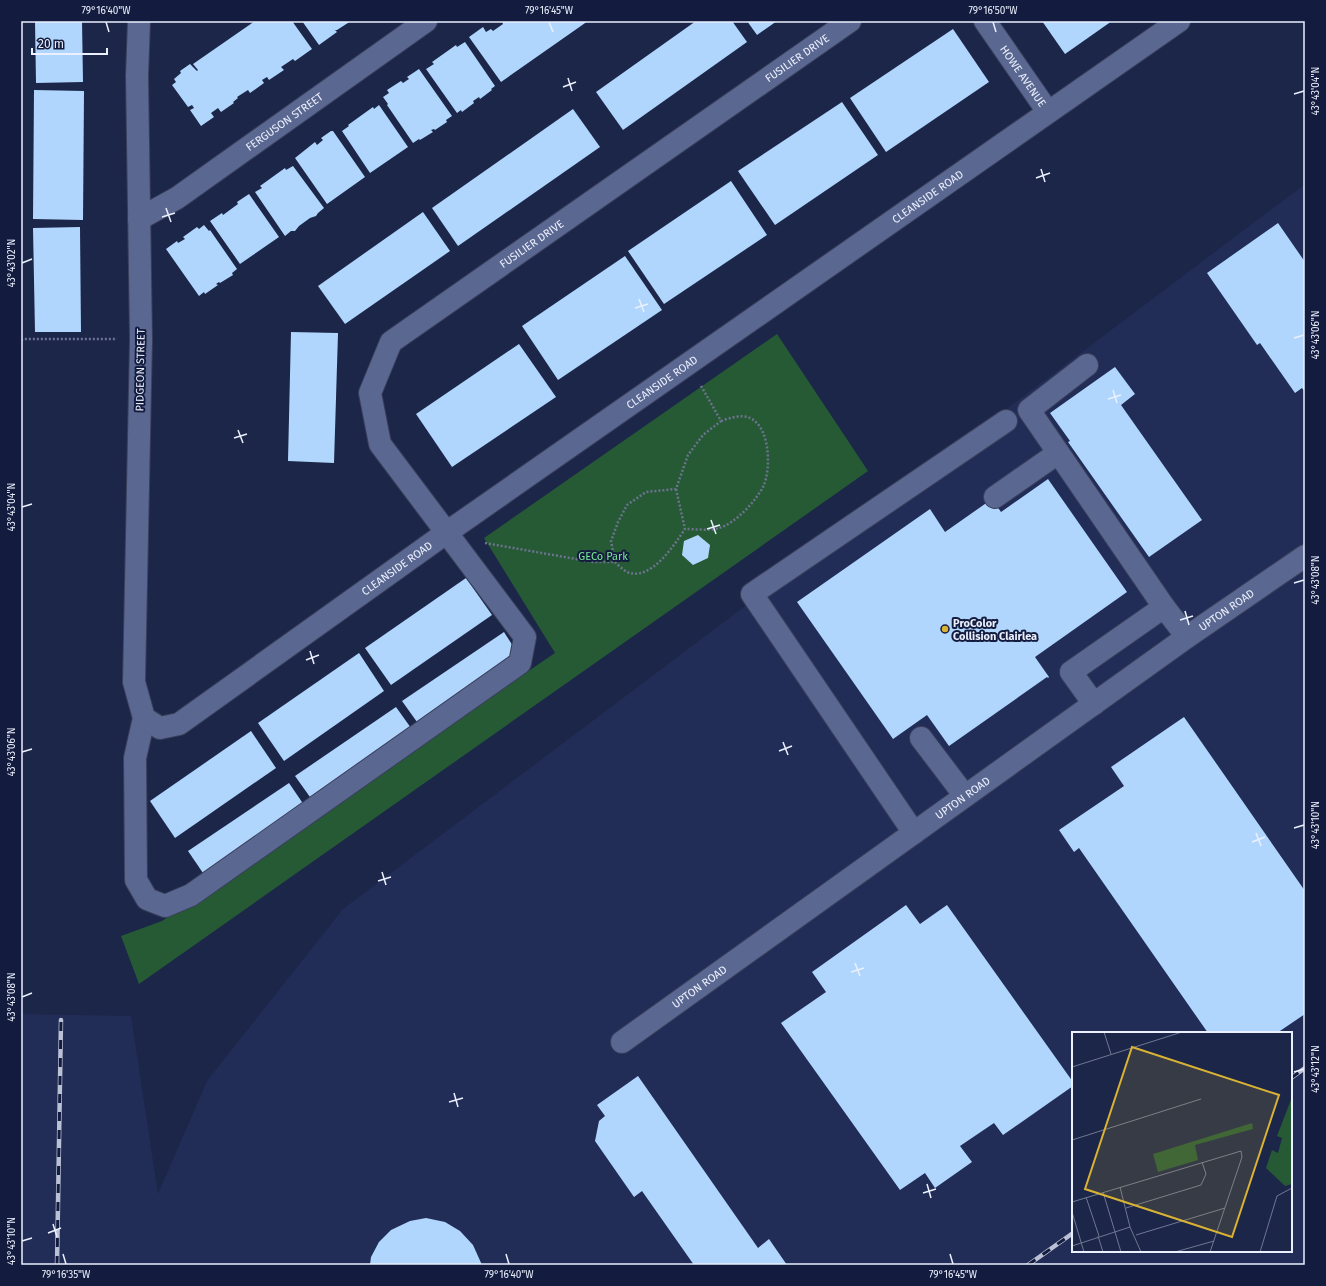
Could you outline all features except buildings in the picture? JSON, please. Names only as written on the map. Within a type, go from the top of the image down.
[{"type":"street","name":"PIDGEON STREET","points":[[139,21],[137,76],[141,340],[134,682],[144,718]]},
{"type":"street","name":"FERGUSON STREET","points":[[139,219],[177,198],[426,21]]},
{"type":"street","name":"FUSILIER DRIVE","points":[[144,718],[135,758],[136,880],[146,899],[165,906],[191,895],[520,663],[525,637],[380,444],[370,392],[391,342],[850,21]]},
{"type":"street","name":"HOWE AVENUE","points":[[985,21],[1048,112]]},
{"type":"street","name":"CLEANSIDE ROAD","points":[[144,718],[160,728],[179,724],[446,532],[1177,21]]},
{"type":"street","points":[[1087,365],[1029,410],[1164,607],[1187,637]]},
{"type":"street","points":[[914,833],[752,594],[1006,421]]},
{"type":"street","points":[[995,497],[1058,453]]},
{"type":"street","name":"UPTON ROAD","points":[[622,1042],[1187,637],[1305,556]]},
{"type":"street","points":[[1094,704],[1071,672],[1164,607]]},
{"type":"street","points":[[922,738],[965,796]]},
{"type":"path","points":[[21,340],[141,340]]},
{"type":"path","points":[[699,382],[721,421]]},
{"type":"path","points":[[676,489],[646,492],[628,505],[618,522],[611,541],[615,562],[626,572],[638,574],[653,567],[666,555],[685,529],[676,489],[688,455],[703,435],[721,421],[734,417],[750,417],[759,424],[766,439],[768,461],[764,484],[752,503],[736,519],[719,528],[685,529]]},
{"type":"path","points":[[482,542],[495,546],[593,562],[615,562]]},
{"type":"shaded area","points":[[1305,184],[1305,1265],[21,1265],[21,1014],[131,1016],[158,1194],[207,1081],[343,909]]},
{"type":"green space","name":"GECo Park","points":[[777,334],[868,471],[139,984],[121,936],[162,921],[555,653],[484,538]]},
{"type":"railway","points":[[57,1265],[61,1020]]},
{"type":"railway","points":[[1292,1077],[1305,1068]]},
{"type":"railway","points":[[1028,1265],[1072,1234]]},
{"type":"place","name":"ProColor Collision Clairlea","points":[[945,629]]}]
